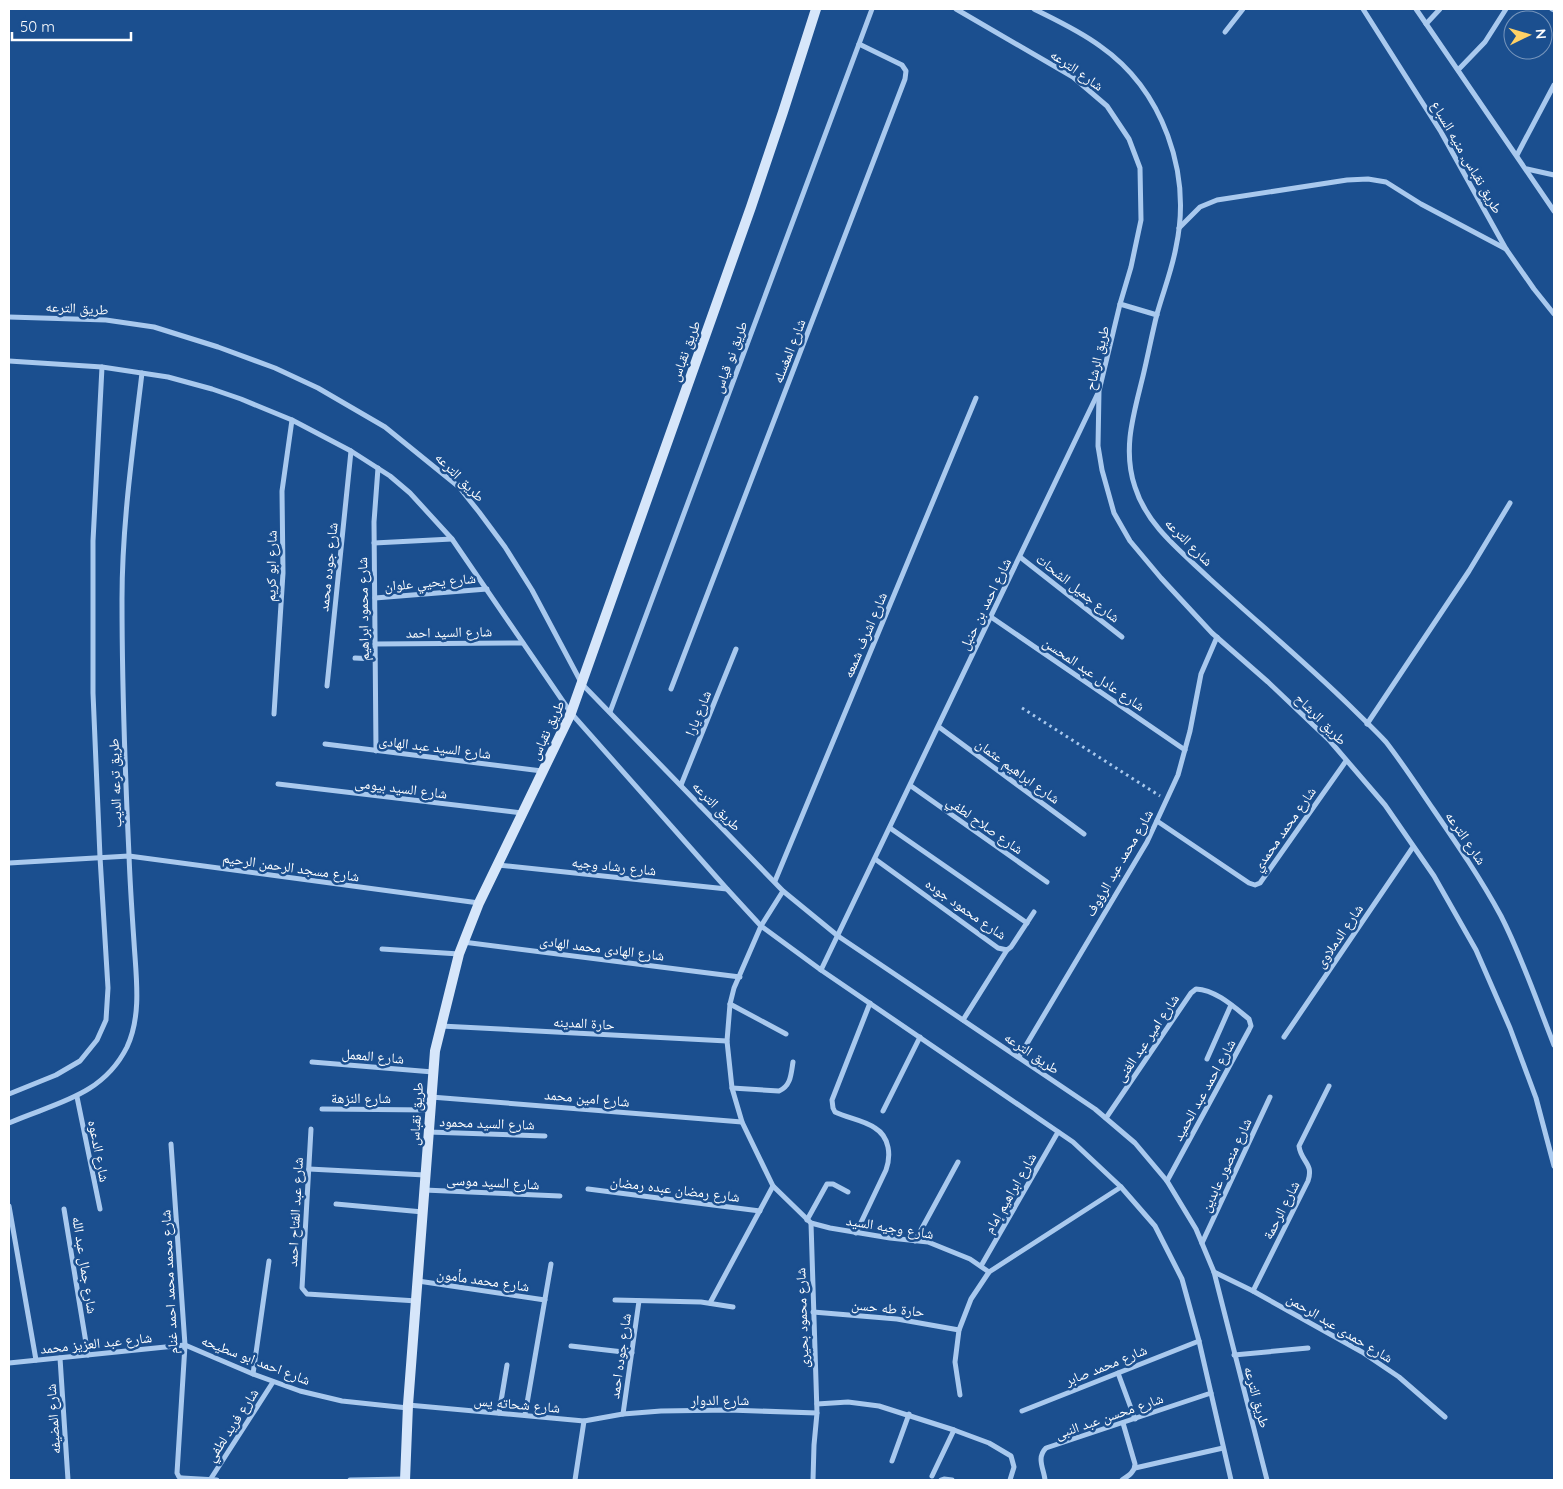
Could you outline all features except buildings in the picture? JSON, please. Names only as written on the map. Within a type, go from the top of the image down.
[{"type":"street","name":"طريق نقباس","points":[[405,1480],[408,1407],[435,1052],[459,954],[479,903],[571,713],[582,684],[747,216],[816,9]]},
{"type":"street","name":"طريق نو قياس","points":[[610,712],[872,9]]},
{"type":"street","name":"شارع الترعه","points":[[956,9],[1073,77],[1107,106],[1129,138],[1140,168],[1141,220],[1132,267],[1120,304]]},
{"type":"street","name":"شارع الترعه","points":[[1034,9],[1100,45],[1120,61],[1150,98],[1163,122],[1172,149],[1178,180],[1180,215],[1177,245],[1157,314],[1132,418],[1129,443],[1129,463],[1140,502],[1164,536],[1314,670],[1384,740],[1473,868],[1502,918],[1554,1044]]},
{"type":"street","points":[[1225,32],[1244,9]]},
{"type":"street","name":"طريق نقباس, منيه السباع","points":[[1362,9],[1441,132],[1506,249],[1554,314]]},
{"type":"street","points":[[1416,9],[1554,211]]},
{"type":"street","points":[[1426,24],[1440,9]]},
{"type":"street","points":[[1458,70],[1486,42],[1506,9]]},
{"type":"street","name":"شارع المغسله","points":[[671,690],[905,78],[906,71],[902,65],[859,44]]},
{"type":"street","points":[[1517,155],[1554,85]]},
{"type":"street","points":[[1527,169],[1554,175]]},
{"type":"street","points":[[1179,228],[1200,207],[1217,200],[1347,180],[1368,179],[1386,182],[1428,208],[1506,249]]},
{"type":"street","points":[[1120,304],[1157,314]]},
{"type":"street","name":"طريق الرشاح","points":[[1120,304],[1099,391],[1098,446],[1102,470],[1114,513],[1130,541],[1161,578],[1217,637],[1330,741],[1385,805],[1434,876],[1480,959],[1510,1028],[1536,1098],[1554,1166]]},
{"type":"street","name":"طريق الترعه","points":[[9,317],[106,320],[154,327],[180,334],[275,368],[318,388],[385,427],[459,487],[505,547],[532,590],[582,684],[783,891],[838,936],[1095,1108],[1135,1143],[1167,1181],[1196,1229],[1214,1272],[1267,1480]]},
{"type":"street","points":[[9,361],[102,367],[168,377],[241,398],[292,420],[351,450],[410,493],[452,539],[571,713],[761,926],[821,970],[1073,1142],[1121,1187],[1155,1226],[1182,1279],[1199,1340],[1231,1480]]},
{"type":"street","name":"طريق ترعه الديب","points":[[9,1094],[56,1075],[80,1061],[97,1040],[106,1020],[108,988],[93,693],[93,560],[102,367]]},
{"type":"street","name":"طريق ترعه الديب","points":[[9,1123],[77,1097],[95,1086],[114,1069],[127,1046],[135,1018],[137,991],[129,856],[122,670],[122,597],[128,492],[142,374]]},
{"type":"street","name":"شارع احمد بن حنبل","points":[[821,970],[1099,391]]},
{"type":"street","name":"شارع اشرف شمعه","points":[[775,881],[976,398]]},
{"type":"street","name":"شارع ابو كريم","points":[[274,714],[283,573],[282,490],[292,420]]},
{"type":"street","name":"شارع جوده محمد","points":[[327,686],[351,450]]},
{"type":"street","name":"شارع محمود ابراهيم","points":[[376,751],[374,543],[375,489],[378,468]]},
{"type":"street","points":[[1367,724],[1469,571],[1510,503]]},
{"type":"street","points":[[374,543],[452,539]]},
{"type":"street","name":"شارع جميل الشحات","points":[[1020,558],[1122,637]]},
{"type":"street","name":"شارع يحيي علوان","points":[[375,598],[487,589]]},
{"type":"street","name":"شارع عادل عبد المحسن","points":[[991,618],[1185,750]]},
{"type":"street","name":"شارع محمد عبد الرؤوف","points":[[1019,1058],[1147,842],[1157,821],[1178,775],[1190,731],[1201,674],[1217,637]]},
{"type":"street","name":"شارع السيد احمد","points":[[375,644],[523,643]]},
{"type":"street","name":"شارع يارا","points":[[681,785],[736,649]]},
{"type":"street","points":[[354,658],[375,658]]},
{"type":"street","name":"شارع ابراهيم عثمان","points":[[939,726],[1084,834]]},
{"type":"street","name":"شارع السيد عبد الهادى","points":[[326,744],[542,772]]},
{"type":"street","name":"شارع محمد محمدي","points":[[1157,821],[1254,885],[1260,883],[1346,760]]},
{"type":"street","name":"شارع السيد بيومى","points":[[278,784],[522,813]]},
{"type":"street","name":"شارع صلاح لطفي","points":[[911,786],[1047,882]]},
{"type":"street","points":[[890,828],[1027,923]]},
{"type":"street","name":"شارع الدملاوى","points":[[1284,1037],[1413,848]]},
{"type":"street","name":"شارع مسجد الرحمن الرحيم","points":[[9,863],[129,856],[479,903]]},
{"type":"street","name":"شارع محمود جوده","points":[[875,859],[998,948],[1007,950],[1011,948],[1034,912]]},
{"type":"street","name":"شارع رشاد وجيه","points":[[498,865],[727,890]]},
{"type":"street","points":[[783,891],[761,926],[734,988],[730,1004],[727,1041],[732,1088],[742,1122],[773,1186],[809,1222],[828,1184],[833,1184],[848,1192]]},
{"type":"street","name":"شارع الهادى محمد الهادى","points":[[463,942],[740,977]]},
{"type":"street","points":[[382,949],[459,954]]},
{"type":"street","points":[[963,1020],[1007,950]]},
{"type":"street","name":"شارع امير عبد الغنى","points":[[1106,1118],[1190,993],[1196,989],[1204,989],[1240,1012]]},
{"type":"street","points":[[856,1233],[890,1160],[889,1150],[883,1136],[875,1128],[835,1112],[832,1100],[870,1003]]},
{"type":"street","points":[[730,1004],[786,1034]]},
{"type":"street","points":[[1206,1059],[1230,1005]]},
{"type":"street","name":"شارع احمد عبد الحميد","points":[[1167,1181],[1251,1026],[1249,1019],[1240,1012]]},
{"type":"street","name":"حارة المدينه","points":[[440,1026],[727,1041]]},
{"type":"street","points":[[883,1111],[920,1037]]},
{"type":"street","name":"شارع المعمل","points":[[312,1062],[433,1072]]},
{"type":"street","points":[[732,1088],[779,1091],[784,1089],[788,1084],[793,1062]]},
{"type":"street","name":"شارع الرحمة","points":[[1253,1291],[1308,1181],[1310,1167],[1301,1157],[1299,1146],[1329,1086]]},
{"type":"street","name":"شارع الدعوه","points":[[77,1097],[100,1210]]},
{"type":"street","name":"شارع امين محمد","points":[[431,1097],[742,1122]]},
{"type":"street","name":"شارع منصور عابدين","points":[[1202,1243],[1270,1097]]},
{"type":"street","name":"شارع النزهة","points":[[322,1109],[430,1110]]},
{"type":"street","name":"شارع عبد الفتاح احمد","points":[[311,1129],[302,1288],[307,1294],[417,1301]]},
{"type":"street","name":"شارع السيد محمود","points":[[428,1132],[545,1136]]},
{"type":"street","name":"شارع ابراهيم إمام","points":[[981,1266],[1058,1132]]},
{"type":"street","name":"شارع محمد محمد احمد غنام","points":[[171,1144],[185,1345],[177,1473],[182,1478],[217,1480]]},
{"type":"street","points":[[915,1241],[958,1162]]},
{"type":"street","points":[[309,1169],[426,1176]]},
{"type":"street","points":[[710,1303],[773,1186]]},
{"type":"street","points":[[960,1395],[955,1362],[959,1330],[970,1299],[990,1272],[1121,1187]]},
{"type":"street","name":"شارع رمضان عبده رمضان","points":[[588,1189],[760,1211]]},
{"type":"street","name":"شارع السيد موسى","points":[[424,1190],[560,1196]]},
{"type":"street","points":[[336,1204],[423,1212]]},
{"type":"street","points":[[9,1206],[36,1360]]},
{"type":"street","name":"شارع جمال عبد الله","points":[[64,1209],[88,1355]]},
{"type":"street","name":"شارع وجيه السيد","points":[[809,1222],[856,1233],[928,1242],[970,1259],[990,1272]]},
{"type":"street","name":"شارع محمود بحيرى","points":[[809,1222],[817,1404],[813,1480]]},
{"type":"street","points":[[253,1374],[269,1261]]},
{"type":"street","points":[[525,1415],[550,1264]]},
{"type":"street","name":"شارع حمدى عبد الرحمن","points":[[1214,1272],[1253,1291],[1362,1352],[1399,1377],[1445,1417]]},
{"type":"street","name":"شارع محمد مأمون","points":[[418,1281],[545,1300]]},
{"type":"street","points":[[615,1300],[710,1303],[733,1307]]},
{"type":"street","name":"شارع جوده احمد","points":[[623,1414],[639,1301]]},
{"type":"street","name":"حارة طه حسن","points":[[813,1312],[897,1319],[959,1330]]},
{"type":"street","name":"شارع محمد صابر","points":[[1022,1411],[1199,1340]]},
{"type":"street","name":"شارع عبد العزيز محمد","points":[[9,1363],[185,1345]]},
{"type":"street","name":"شارع احمد ابو سطيحه","points":[[185,1345],[253,1374],[300,1391],[342,1400],[408,1407]]},
{"type":"street","points":[[571,1346],[632,1353]]},
{"type":"street","points":[[1234,1355],[1308,1348]]},
{"type":"street","name":"شارع المضيفه","points":[[60,1358],[68,1480]]},
{"type":"street","points":[[499,1413],[507,1365]]},
{"type":"street","points":[[1118,1373],[1134,1419]]},
{"type":"street","name":"شارع فريد لطفي","points":[[210,1480],[273,1382]]},
{"type":"street","name":"شارع محسن عبد النبى","points":[[1045,1480],[1041,1457],[1042,1452],[1046,1448],[1211,1393]]},
{"type":"street","points":[[817,1404],[848,1402],[879,1406],[909,1414],[989,1443],[1011,1456],[1014,1467],[1010,1480]]},
{"type":"street","name":"شارع شحاته يس","points":[[408,1407],[584,1421],[623,1414]]},
{"type":"street","name":"شارع الدوار","points":[[623,1414],[661,1411],[729,1410],[817,1412]]},
{"type":"street","points":[[892,1461],[909,1414]]},
{"type":"street","points":[[574,1480],[584,1421]]},
{"type":"street","points":[[1123,1423],[1135,1468]]},
{"type":"street","points":[[932,1476],[954,1430]]},
{"type":"street","points":[[1122,1480],[1135,1468],[1224,1448]]},
{"type":"street","points":[[350,1480],[405,1480]]},
{"type":"street","points":[[941,1480],[950,1480]]},
{"type":"path","points":[[1022,708],[1166,800]]}]
